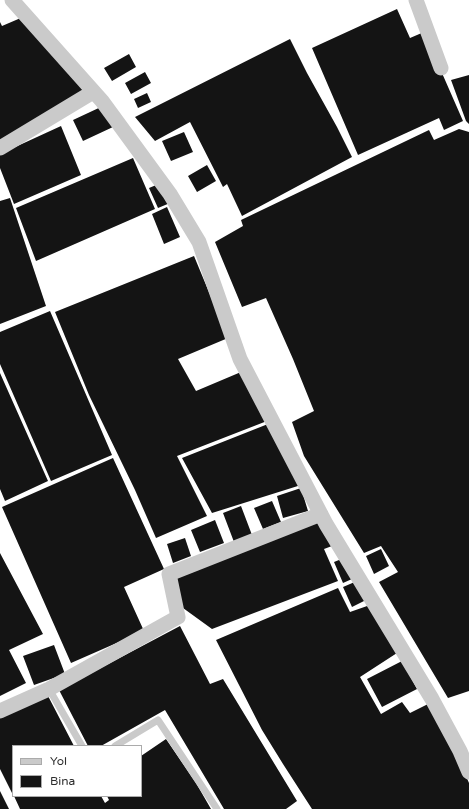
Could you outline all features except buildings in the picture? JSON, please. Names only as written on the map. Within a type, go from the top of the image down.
[{"type":"street","points":[[12,0],[102,101],[170,194],[199,242],[240,359],[321,514],[432,699],[460,751],[469,772]]},
{"type":"street","points":[[416,0],[441,68]]},
{"type":"street","points":[[0,148],[94,92]]},
{"type":"street","points":[[0,711],[49,689],[178,617],[169,574],[321,514]]},
{"type":"lane","points":[[49,689],[81,745]]},
{"type":"lane","points":[[117,745],[158,720],[217,809]]}]
